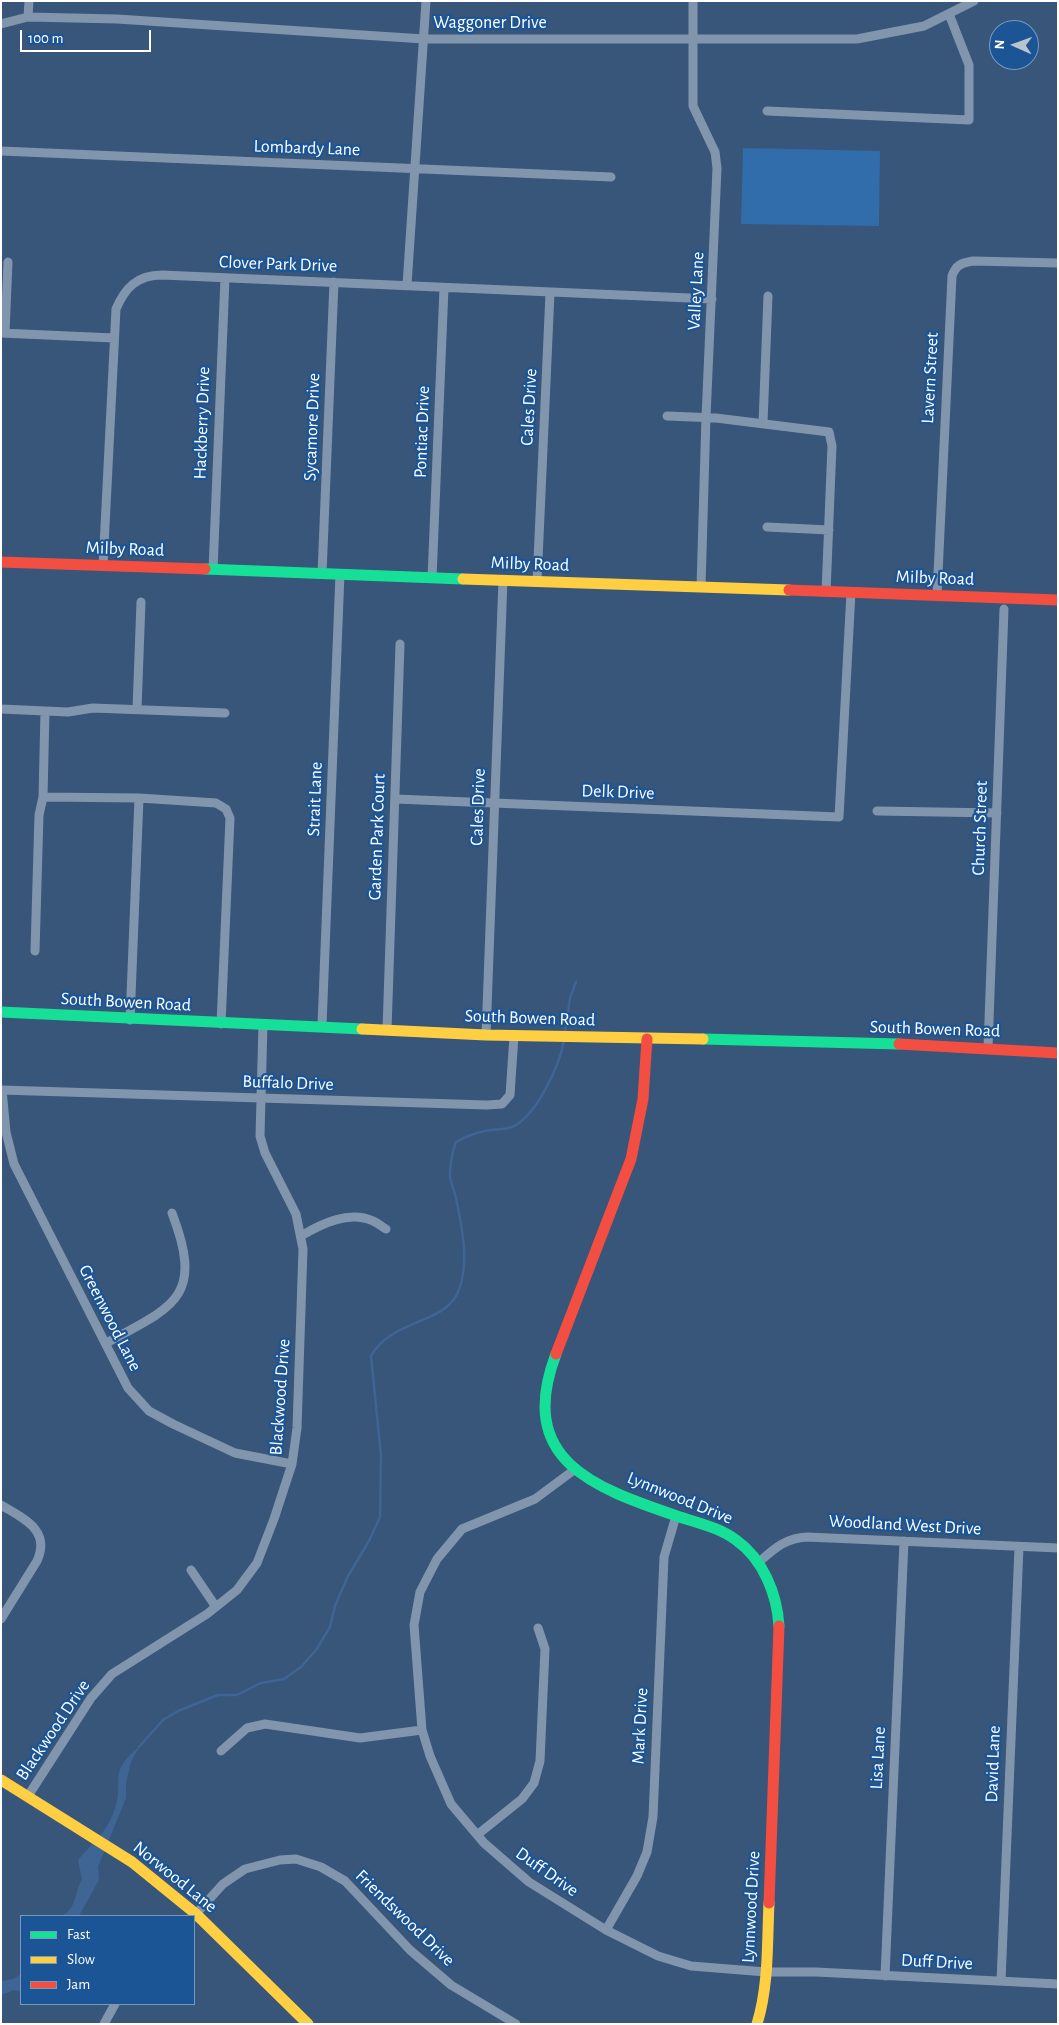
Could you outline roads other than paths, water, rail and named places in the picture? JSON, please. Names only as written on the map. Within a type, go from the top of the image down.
[{"type":"street","points":[[28,17],[29,1]]},
{"type":"street","points":[[407,285],[426,1]]},
{"type":"street","name":"Valley Lane","points":[[693,1],[693,106],[715,152],[717,168],[701,587]]},
{"type":"street","name":"Waggoner Drive","points":[[1,24],[28,17],[117,19],[424,39],[857,40],[924,26],[974,1]]},
{"type":"street","points":[[767,111],[969,120],[968,65],[949,14]]},
{"type":"street","name":"Lombardy Lane","points":[[1,151],[611,176]]},
{"type":"street","points":[[8,262],[3,333],[114,338]]},
{"type":"street","name":"Lavern Street","points":[[936,596],[952,276],[955,268],[963,262],[1058,263]]},
{"type":"street","name":"Clover Park Drive","points":[[103,566],[116,309],[122,296],[137,279],[149,275],[712,299]]},
{"type":"street","name":"Hackberry Drive","points":[[212,570],[225,278]]},
{"type":"street","name":"Sycamore Drive","points":[[322,574],[334,282]]},
{"type":"street","name":"Pontiac Drive","points":[[432,578],[444,288]]},
{"type":"street","name":"Cales Drive","points":[[537,582],[550,293]]},
{"type":"street","points":[[762,423],[768,296]]},
{"type":"street","points":[[667,416],[706,417],[762,423],[825,431],[831,434],[826,592]]},
{"type":"street","points":[[768,527],[828,530]]},
{"type":"street","name":"Milby Road","points":[[1,562],[1058,600]]},
{"type":"street","name":"Strait Lane","points":[[322,1025],[340,574]]},
{"type":"street","name":"Cales Drive","points":[[486,1035],[503,580]]},
{"type":"street","name":"Delk Drive","points":[[394,799],[839,817],[851,592]]},
{"type":"street","points":[[137,709],[141,602]]},
{"type":"street","name":"Church Street","points":[[988,1048],[1004,609]]},
{"type":"street","name":"Garden Park Court","points":[[387,1030],[400,644]]},
{"type":"street","points":[[1,709],[68,712],[93,708],[225,712]]},
{"type":"street","points":[[35,951],[39,815],[43,797],[45,711]]},
{"type":"street","points":[[43,797],[139,798],[216,803],[226,810],[230,818],[221,1024]]},
{"type":"street","points":[[130,1020],[139,798]]},
{"type":"street","points":[[877,810],[997,814]]},
{"type":"street","name":"South Bowen Road","points":[[1,1012],[221,1024],[322,1025],[486,1035],[988,1048],[1058,1054]]},
{"type":"street","name":"Blackwood Drive","points":[[28,1796],[91,1698],[112,1674],[216,1607],[237,1590],[257,1563],[292,1464],[298,1419],[304,1274],[301,1236],[296,1214],[265,1153],[260,1136],[263,1024]]},
{"type":"street","name":"Buffalo Drive","points":[[2,1090],[260,1099],[502,1104],[510,1095],[512,1086],[514,1036]]},
{"type":"street","name":"Lynnwood Drive","points":[[647,1038],[644,1106],[631,1159],[549,1372],[544,1404],[545,1424],[557,1448],[574,1470],[607,1487],[676,1516],[722,1531],[738,1541],[758,1562],[776,1599],[779,1624],[766,1972],[762,2008],[758,2024]]},
{"type":"street","name":"Greenwood Lane","points":[[2,1090],[6,1132],[14,1164],[128,1388],[149,1411],[236,1453],[292,1464]]},
{"type":"street","points":[[106,1343],[171,1305],[183,1285],[186,1262],[183,1241],[172,1213]]},
{"type":"street","points":[[301,1236],[319,1226],[346,1218],[366,1219],[386,1229]]},
{"type":"street","name":"Duff Drive","points":[[574,1470],[535,1499],[462,1529],[437,1558],[420,1592],[414,1625],[422,1730],[430,1756],[451,1804],[477,1835],[503,1862],[529,1882],[606,1930],[658,1956],[691,1966],[766,1972],[1058,1984]]},
{"type":"street","points":[[1,1505],[29,1522],[37,1531],[41,1543],[41,1552],[37,1562],[1,1619]]},
{"type":"street","name":"Mark Drive","points":[[606,1930],[637,1876],[647,1852],[653,1816],[664,1557],[676,1516]]},
{"type":"street","name":"Woodland West Drive","points":[[758,1562],[784,1542],[793,1538],[819,1536],[1058,1548]]},
{"type":"street","name":"Lisa Lane","points":[[885,1976],[904,1540]]},
{"type":"street","name":"David Lane","points":[[1001,1982],[1019,1547]]},
{"type":"street","points":[[191,1570],[216,1607]]},
{"type":"street","points":[[477,1835],[522,1799],[534,1783],[540,1761],[545,1649],[538,1628]]},
{"type":"street","points":[[221,1751],[247,1728],[265,1724],[360,1738],[422,1730]]},
{"type":"street","name":"Norwood Lane","points":[[1,1780],[116,1852],[195,1915],[308,2024]]},
{"type":"street","name":"Friendswood Drive","points":[[195,1915],[223,1884],[245,1869],[280,1860],[296,1859],[321,1867],[345,1881],[410,1950],[451,1985],[516,2024]]},
{"type":"street","points":[[104,2024],[114,2005]]},
{"type":"waterway","points":[[565,1032],[570,998],[576,982]]},
{"type":"waterway","points":[[139,1747],[163,1720],[178,1711],[218,1695],[237,1695],[261,1683],[284,1679],[301,1667],[316,1650],[330,1627],[335,1606],[348,1576],[369,1541],[380,1517],[381,1456],[371,1356],[380,1344],[390,1336],[428,1318],[449,1305],[461,1285],[464,1260],[463,1234],[450,1176],[450,1167],[456,1142],[488,1130],[512,1127],[530,1113],[546,1089],[558,1063],[564,1040]]}]
